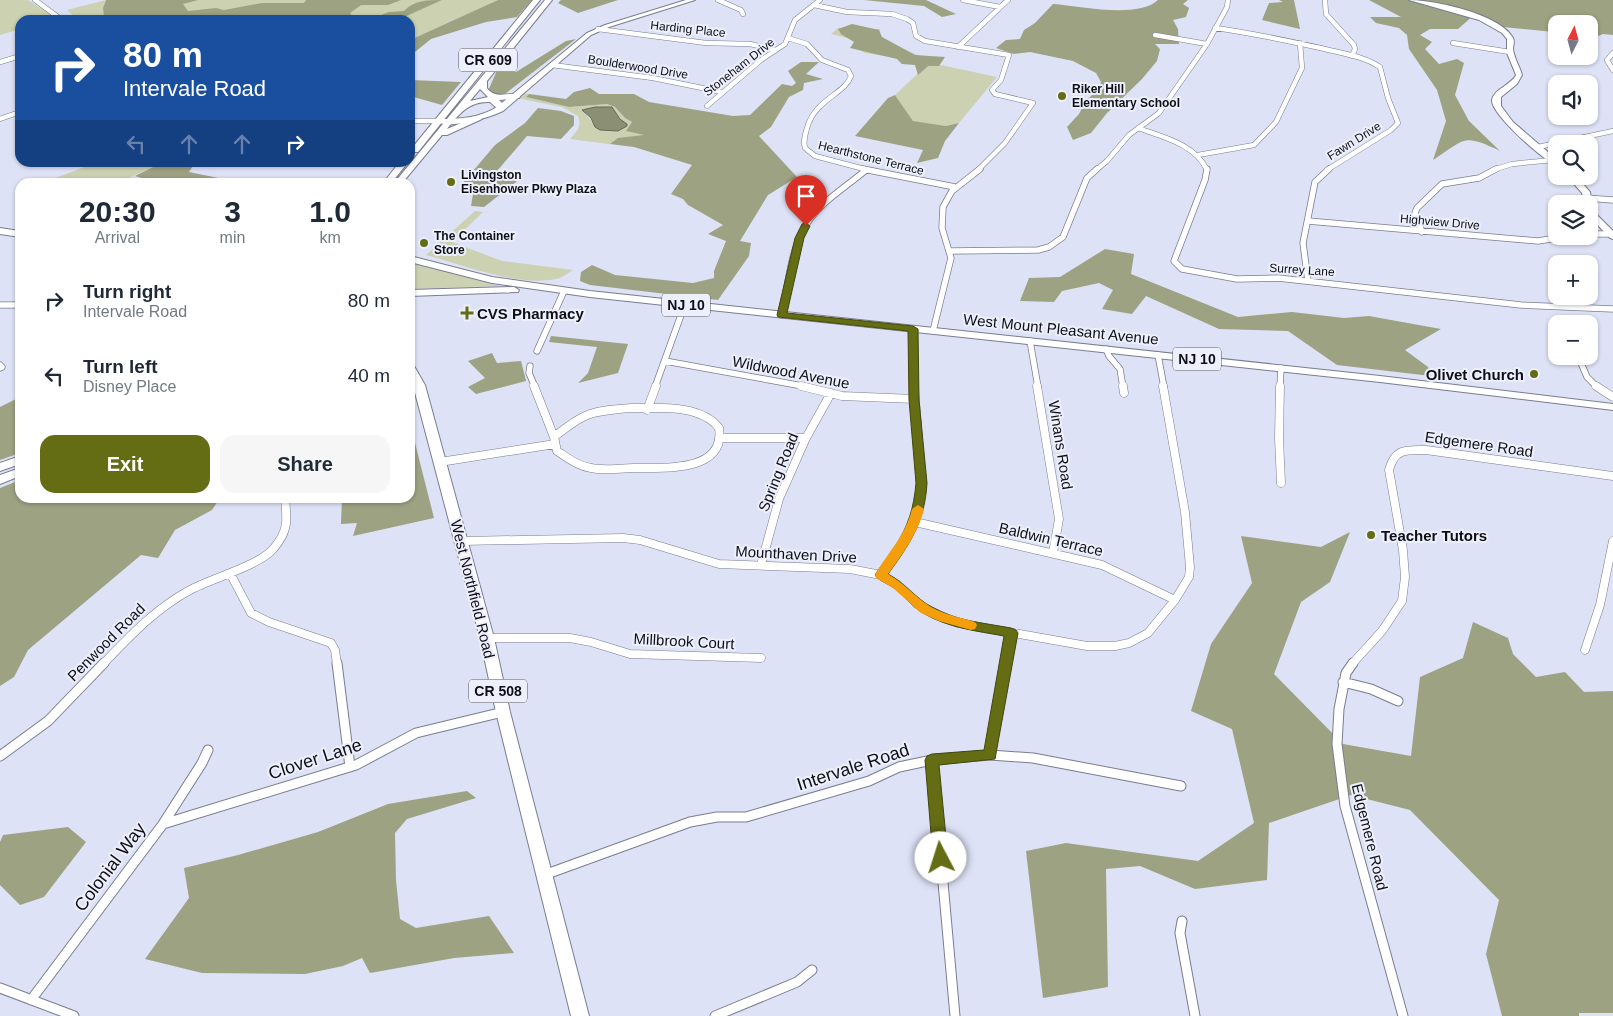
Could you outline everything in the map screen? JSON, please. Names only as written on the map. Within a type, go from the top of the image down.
[{"type":"main road","name":"CR 609","points":[[415,150],[537,0]]},
{"type":"main road","name":"CR 609","points":[[415,163],[549,0]]},
{"type":"main road","points":[[483,81],[483,88],[488,95],[501,98],[516,96]]},
{"type":"main road","points":[[463,106],[481,100],[490,100],[500,104],[500,110]]},
{"type":"main road","points":[[437,137],[459,125],[478,119]]},
{"type":"main road","points":[[391,178],[400,167]]},
{"type":"main road","name":"CR 609","points":[[402,178],[412,167]]},
{"type":"main road","points":[[0,226],[15,228]]},
{"type":"main road","points":[[0,231],[15,233]]},
{"type":"main road","name":"West Mount Pleasant Avenue","points":[[415,260],[492,280],[564,291],[1280,368],[1613,407]]},
{"type":"main road","points":[[415,298],[448,291]]},
{"type":"main road","name":"West Mount Pleasant Avenue","points":[[415,293],[564,291]]},
{"type":"main road","name":"West Northfield Road","points":[[415,377],[419,385],[487,638],[503,712],[580,1016]]},
{"type":"main road","points":[[0,467],[15,462]]},
{"type":"main road","points":[[0,480],[15,474]]},
{"type":"street","points":[[35,0],[55,15]]},
{"type":"street","points":[[415,121],[478,119],[500,110],[583,38],[598,30],[692,0]]},
{"type":"street","points":[[718,0],[741,10],[743,14]]},
{"type":"street","name":"Stoneham Drive","points":[[707,106],[722,92],[785,44],[795,20],[820,0]]},
{"type":"street","points":[[964,0],[1000,7]]},
{"type":"street","points":[[958,47],[1008,0]]},
{"type":"street","points":[[950,251],[1038,250],[1056,243],[1063,237],[1087,178],[1107,161],[1129,135],[1158,114],[1208,44],[1228,0]]},
{"type":"street","points":[[1325,0],[1326,14],[1354,46],[1355,49],[1352,56]]},
{"type":"street","points":[[1416,1],[1466,13],[1492,24],[1505,33],[1510,39],[1510,52],[1519,75],[1514,84],[1500,94],[1496,100],[1496,106],[1504,118],[1548,155]]},
{"type":"street","points":[[814,5],[852,12],[902,16],[914,23],[915,34],[922,40],[1009,55],[1000,80],[992,90],[995,94],[1033,103],[986,164],[954,187],[943,208],[941,228],[951,258],[933,331]]},
{"type":"street","name":"Fawn Drive","points":[[1215,28],[1266,35],[1300,43],[1367,60],[1380,67],[1388,98],[1398,123],[1391,130],[1321,175],[1315,182],[1303,243],[1303,255],[1308,281]]},
{"type":"street","name":"Harding Place","points":[[598,30],[706,43],[750,44],[776,50]]},
{"type":"street","points":[[1156,35],[1208,44]]},
{"type":"street","name":"Hearthstone Terrace","points":[[788,38],[804,42],[818,58],[848,70],[851,76],[848,82],[812,113],[808,121],[803,146],[815,156],[866,170],[954,187]]},
{"type":"street","points":[[1138,128],[1172,141],[1198,155],[1254,145],[1276,122],[1302,68],[1300,43]]},
{"type":"street","points":[[1453,43],[1510,52]]},
{"type":"street","points":[[1613,53],[1607,60],[1613,70]]},
{"type":"street","points":[[0,62],[15,58]]},
{"type":"street","name":"Boulderwood Drive","points":[[552,65],[653,78],[722,92]]},
{"type":"street","points":[[0,119],[15,114]]},
{"type":"street","points":[[1538,147],[1613,132]]},
{"type":"street","name":"Surrey Lane","points":[[1198,155],[1205,165],[1206,175],[1175,264],[1182,269],[1237,279],[1278,278],[1512,305],[1613,309]]},
{"type":"street","points":[[1422,232],[1415,213],[1417,208],[1437,186],[1478,178],[1496,168],[1512,164],[1548,161]]},
{"type":"street","points":[[782,315],[799,238],[814,215],[866,170]]},
{"type":"street","points":[[1579,185],[1587,195]]},
{"type":"street","points":[[1598,202],[1613,200]]},
{"type":"street","name":"Highview Drive","points":[[1308,221],[1538,242],[1548,240]]},
{"type":"street","points":[[1598,221],[1612,235]]},
{"type":"street","points":[[1598,234],[1612,235]]},
{"type":"street","points":[[537,351],[564,291]]},
{"type":"street","points":[[647,410],[685,304]]},
{"type":"street","points":[[0,305],[15,305]]},
{"type":"street","points":[[881,575],[900,549],[915,522],[922,483],[914,400],[913,329]]},
{"type":"street","name":"Winans Road","points":[[1030,341],[1059,519],[1053,553]]},
{"type":"street","points":[[1106,349],[1109,356],[1120,369],[1124,393]]},
{"type":"street","name":"Mounthaven Drive","points":[[462,542],[623,538],[640,540],[719,564],[850,569],[881,575],[898,585],[925,609],[958,623],[1087,646],[1115,646],[1129,643],[1148,633],[1175,600],[1189,577],[1190,551],[1158,355]]},
{"type":"street","name":"Wildwood Avenue","points":[[665,360],[831,393],[881,400],[914,400]]},
{"type":"street","points":[[1582,365],[1587,379],[1597,388],[1613,397]]},
{"type":"street","points":[[440,462],[555,440],[582,416],[598,411],[686,410],[702,414],[718,426],[719,438],[715,450],[698,463],[686,467],[593,469],[578,466],[562,456],[558,451],[555,440],[529,372],[530,366]]},
{"type":"street","points":[[1280,368],[1279,438],[1281,483]]},
{"type":"street","name":"Spring Road","points":[[762,565],[779,499],[806,438],[831,393]]},
{"type":"street","points":[[719,438],[806,438]]},
{"type":"street","name":"Edgemere Road","points":[[1403,1016],[1345,806],[1337,744],[1339,709],[1346,674],[1356,658],[1382,631],[1402,601],[1405,577],[1403,550],[1389,470],[1391,461],[1396,453],[1408,450],[1426,450],[1613,476]]},
{"type":"street","name":"Penwood Road","points":[[0,756],[48,721],[137,628],[157,611],[190,590],[264,556],[280,542],[286,525],[285,503]]},
{"type":"street","name":"Baldwin Terrace","points":[[915,522],[1053,553],[1115,570],[1175,600]]},
{"type":"street","points":[[1585,650],[1600,604],[1613,541]]},
{"type":"street","points":[[230,573],[251,613],[269,622],[331,642],[335,650],[350,767]]},
{"type":"street","points":[[990,755],[1011,633]]},
{"type":"street","name":"Millbrook Court","points":[[487,638],[570,638],[591,642],[630,654],[762,658]]},
{"type":"street","points":[[1343,682],[1371,689],[1398,701]]},
{"type":"street","name":"Clover Lane","points":[[162,824],[350,767],[380,754],[401,740],[416,733],[503,712]]},
{"type":"street","name":"Colonial Way","points":[[31,1000],[162,824],[202,763],[208,750]]},
{"type":"street","name":"Intervale Road","points":[[544,875],[690,822],[717,817],[746,817],[869,781],[900,767],[932,760],[990,755],[1041,760],[1181,786]]},
{"type":"street","points":[[932,760],[955,1016]]},
{"type":"street","points":[[1182,921],[1180,933],[1195,1016]]},
{"type":"street","points":[[715,1016],[797,982],[812,970]]},
{"type":"street","points":[[0,988],[74,1016]]},
{"type":"shaded area","points":[[0,0],[28,0],[51,15],[15,15],[15,30],[0,35]]},
{"type":"shaded area","points":[[106,0],[103,8],[104,15],[73,15],[67,10]]},
{"type":"shaded area","points":[[106,0],[198,0],[183,4],[188,11],[216,8],[224,10],[262,3],[304,3],[306,0],[401,0],[388,5],[361,5],[350,13],[351,15],[104,15],[103,8]]},
{"type":"shaded area","points":[[124,0],[439,0],[406,15],[130,15]]},
{"type":"shaded area","points":[[442,0],[498,0],[415,38],[415,15],[409,15]]},
{"type":"shaded area","points":[[442,0],[409,15],[381,15],[389,12],[404,11],[408,7],[422,1]]},
{"type":"shaded area","points":[[498,0],[532,0],[517,17],[486,22],[431,39],[415,52],[415,38]]},
{"type":"shaded area","points":[[561,0],[618,0],[578,13],[558,3]]},
{"type":"shaded area","points":[[864,0],[926,0],[956,14],[942,17],[924,6]]},
{"type":"shaded area","points":[[1158,0],[1188,0],[1183,4],[1189,8],[1186,17],[1173,20],[1178,29],[1179,44],[1155,44],[1160,49],[1157,61],[1142,79],[1107,113],[1091,133],[1073,140],[1067,127],[1079,114],[1085,102],[1099,88],[1101,82],[1096,73],[1073,61],[1030,52],[1014,54],[996,48],[1006,40],[1020,39],[1024,30],[1035,23],[1053,4],[1093,9],[1123,10],[1149,6]]},
{"type":"shaded area","points":[[1279,0],[1294,0],[1300,29],[1262,20],[1269,3],[1283,2]]},
{"type":"shaded area","points":[[1369,0],[1613,0],[1613,35],[1603,34],[1598,36],[1598,15],[1548,15],[1548,31],[1503,27],[1474,15],[1458,29],[1430,29],[1420,35],[1432,42],[1425,49],[1439,64],[1457,59],[1464,63],[1455,95],[1469,121],[1500,151],[1471,140],[1459,143],[1433,160],[1446,121],[1437,90],[1409,49],[1407,35],[1399,28],[1376,23],[1370,17],[1401,17]]},
{"type":"shaded area","points":[[852,24],[879,30],[882,37],[915,55],[945,57],[939,66],[928,66],[918,75],[915,65],[902,64],[897,59],[850,48],[854,42],[841,34],[838,29]]},
{"type":"shaded area","points":[[838,28],[880,29],[879,37],[936,64],[997,77],[959,123],[946,126],[913,121],[895,95],[929,63],[865,53],[856,48],[855,40],[831,34]]},
{"type":"shaded area","points":[[576,39],[501,97],[488,91],[498,68],[516,72],[566,41]]},
{"type":"shaded area","points":[[801,62],[819,62],[806,74],[823,79],[804,83],[803,90],[789,97],[771,127],[759,136],[797,177],[768,195],[740,241],[751,243],[749,256],[718,300],[590,285],[580,281],[581,272],[592,265],[615,275],[693,283],[714,278],[714,271],[726,241],[708,234],[723,225],[688,205],[683,199],[671,194],[692,165],[634,147],[610,144],[618,138],[644,135],[626,131],[632,122],[625,118],[615,107],[607,104],[569,107],[526,97],[529,94],[566,99],[574,92],[590,88],[599,94],[634,94],[649,102],[733,116],[750,115],[782,84],[792,86],[796,83],[788,71]]},
{"type":"shaded area","points":[[415,80],[461,82],[442,105],[415,97]]},
{"type":"shaded area","points":[[521,93],[529,94],[526,97],[569,107],[607,104],[615,107],[625,118],[632,122],[626,131],[646,135],[609,144],[570,139],[579,126],[578,116],[562,107],[517,98]],"holes":[[[595,107],[612,108],[627,126],[618,131],[597,128],[582,110]]]},
{"type":"shaded area","points":[[895,95],[913,121],[946,126],[959,123],[945,141],[938,158],[917,163],[923,150],[855,136],[888,98]]},
{"type":"shaded area","points":[[595,107],[612,107],[627,126],[618,131],[600,130],[595,127],[591,118],[582,110]]},
{"type":"shaded area","points":[[538,108],[561,111],[574,116],[574,125],[561,139],[527,136],[497,171],[520,179],[484,207],[471,206],[473,194],[462,184],[495,145],[525,123]]},
{"type":"shaded area","points":[[84,167],[152,167],[129,178],[56,178]]},
{"type":"shaded area","points":[[153,167],[192,167],[189,172],[218,178],[142,178],[135,176]]},
{"type":"shaded area","points":[[475,211],[483,212],[452,242],[502,261],[573,270],[563,277],[556,279],[541,281],[525,280],[491,274],[426,255]]},
{"type":"shaded area","points":[[1105,249],[1134,254],[1131,274],[1238,317],[1292,312],[1344,318],[1369,316],[1441,329],[1405,350],[1428,367],[1431,376],[1337,365],[1288,331],[1219,329],[1146,296],[1132,314],[1102,309],[1113,290],[1099,283],[1062,291],[1054,302],[1020,301],[1029,278],[1060,277]]},
{"type":"shaded area","points":[[415,264],[500,286],[415,289]]},
{"type":"shaded area","points":[[551,336],[628,344],[618,373],[578,383],[588,373],[597,347],[549,342]]},
{"type":"shaded area","points":[[492,353],[497,363],[521,361],[526,381],[476,394],[468,387],[485,378],[468,361]]},
{"type":"shaded area","points":[[15,400],[15,455],[0,460],[0,407]]},
{"type":"shaded area","points":[[415,443],[434,518],[353,536],[357,523],[341,524],[342,503],[415,503]]},
{"type":"shaded area","points":[[15,482],[15,503],[217,503],[212,510],[175,530],[158,558],[141,555],[28,650],[14,677],[0,686],[0,488]]},
{"type":"shaded area","points":[[1350,532],[1330,582],[1301,602],[1274,674],[1343,744],[1411,756],[1420,677],[1463,658],[1473,622],[1508,638],[1513,654],[1536,677],[1565,672],[1584,692],[1613,691],[1613,1013],[1579,1013],[1579,1016],[1502,1016],[1486,954],[1499,900],[1410,810],[1351,795],[1269,823],[1267,880],[1195,889],[1140,866],[1106,869],[1108,987],[1043,998],[1026,851],[1066,843],[1198,861],[1254,823],[1232,729],[1191,711],[1211,644],[1252,583],[1241,536],[1321,547]]},
{"type":"shaded area","points":[[467,791],[476,798],[407,819],[395,833],[396,880],[400,919],[416,928],[489,916],[514,953],[454,958],[370,973],[362,958],[343,966],[305,974],[202,973],[145,959],[189,898],[184,868],[318,832],[388,804]]},
{"type":"shaded area","points":[[68,827],[86,842],[44,897],[20,905],[0,885],[0,842],[3,835]]},
{"type":"slow traffic","points":[[918,509],[915,522],[900,549],[881,575],[898,585],[925,609],[943,618],[971,625]]},
{"type":"place","name":"Riker Hill Elementary School","points":[[1062,96]]},
{"type":"place","name":"Livingston Eisenhower Pkwy Plaza","points":[[451,182]]},
{"type":"place","name":"The Container Store","points":[[424,243]]},
{"type":"place","name":"CVS Pharmacy","points":[[467,313]]},
{"type":"place","name":"Olivet Church","points":[[1534,374]]},
{"type":"place","name":"Teacher Tutors","points":[[1371,535]]},
{"type":"route","points":[[806,226],[799,238],[782,315],[913,329],[914,400],[922,483],[921,497],[915,522],[900,549],[881,575],[898,585],[925,609],[943,618],[958,623],[1011,633],[990,755],[932,760],[941,858]]}]
